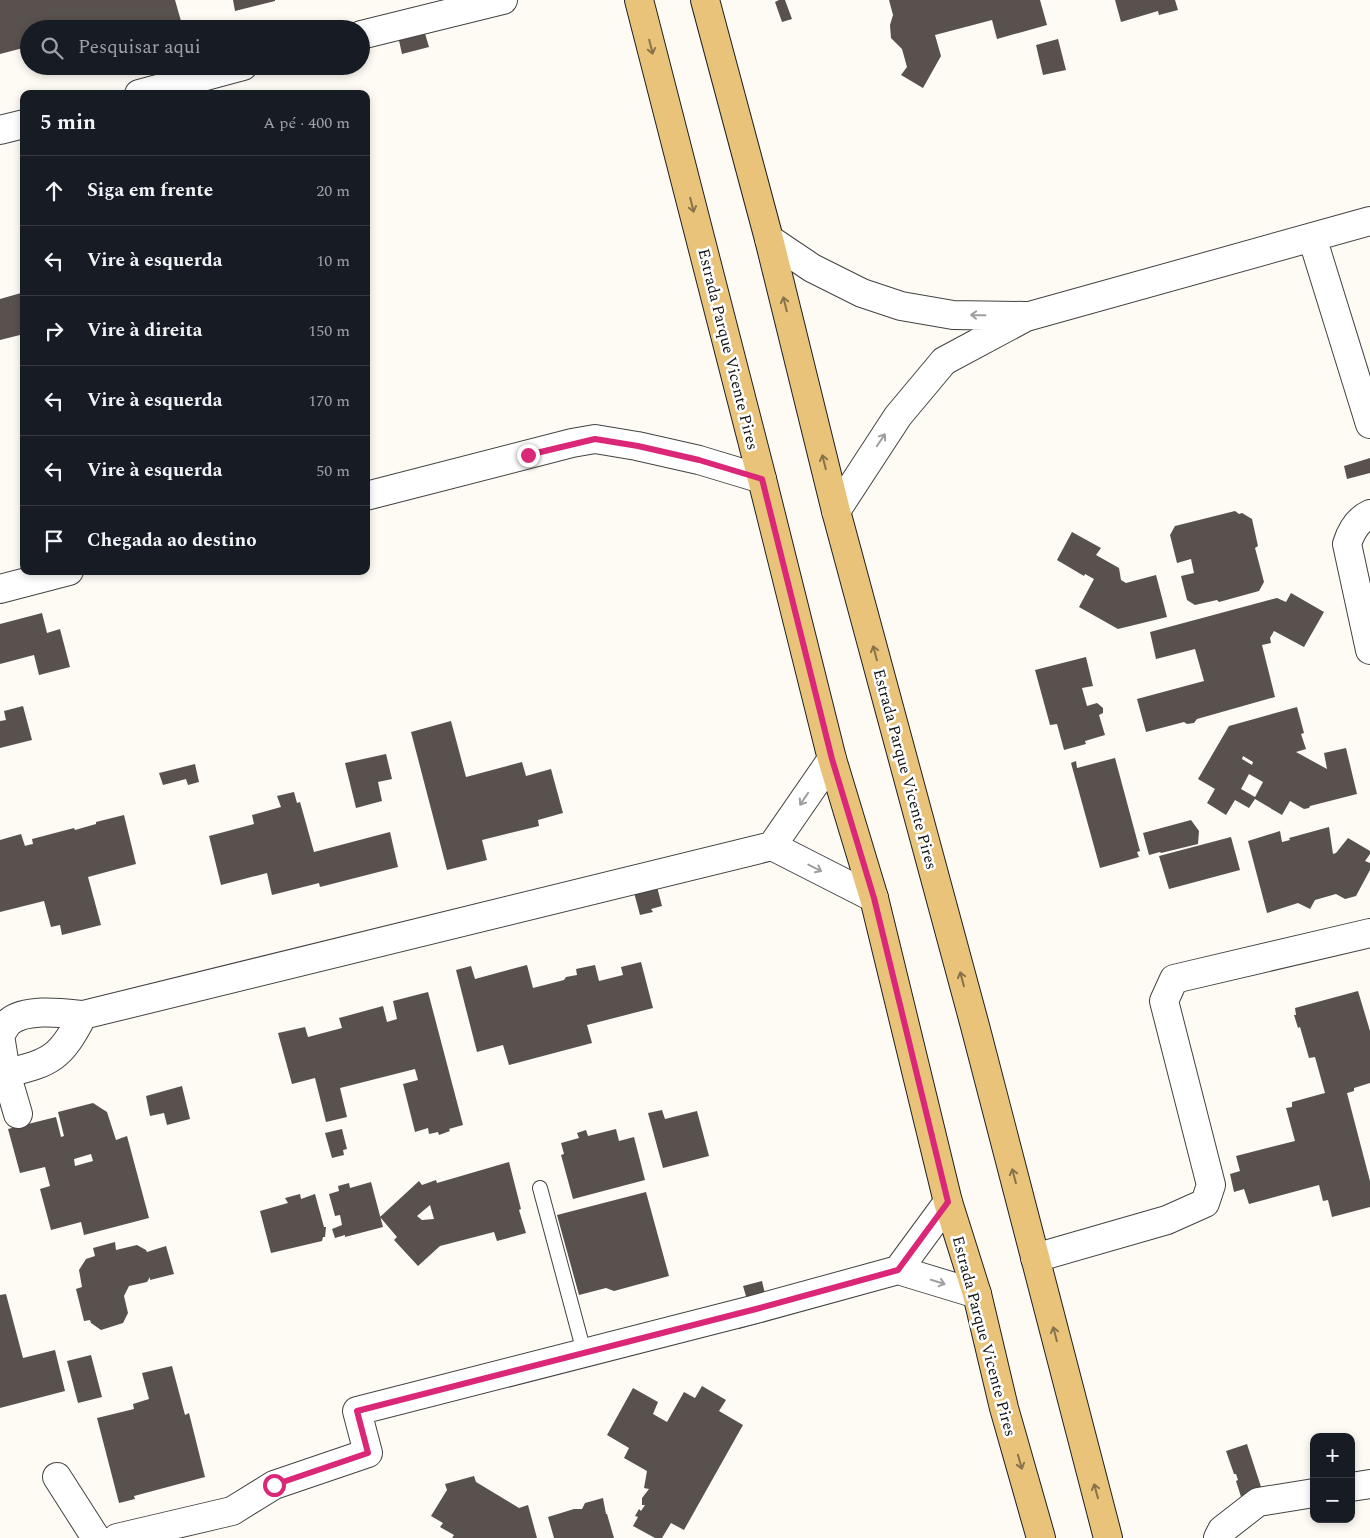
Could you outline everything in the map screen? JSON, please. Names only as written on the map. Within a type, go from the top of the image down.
[{"type":"main road","name":"Estrada Parque Vicente Pires","points":[[634,1],[762,479],[832,759],[874,898],[948,1202],[977,1294],[1004,1408],[1042,1538]]},
{"type":"main road","name":"Estrada Parque Vicente Pires","points":[[711,7],[836,511],[975,1026],[1108,1538]]},
{"type":"street","points":[[370,33],[504,0]]},
{"type":"street","points":[[154,90],[210,75]]},
{"type":"street","points":[[0,130],[20,125]]},
{"type":"street","points":[[836,511],[898,416],[944,361],[1026,316],[1370,221]]},
{"type":"street","points":[[1312,237],[1370,424]]},
{"type":"street","points":[[769,239],[812,268],[862,293],[901,306],[953,315],[1026,316]]},
{"type":"street","points":[[370,495],[595,439],[638,446],[699,460],[762,479]]},
{"type":"street","points":[[1370,514],[1363,517],[1357,523],[1351,532],[1347,544],[1370,650]]},
{"type":"street","points":[[0,589],[54,575]]},
{"type":"street","points":[[772,846],[832,759]]},
{"type":"street","points":[[18,1114],[6,1073],[0,1035],[9,1022],[26,1014],[63,1013],[83,1015],[772,846],[874,898]]},
{"type":"street","points":[[1035,1258],[1167,1220],[1205,1203],[1210,1185],[1164,1001],[1174,979],[1370,933]]},
{"type":"street","points":[[6,1073],[34,1067],[54,1056],[69,1042],[83,1015]]},
{"type":"street","points":[[898,1270],[948,1202]]},
{"type":"street","points":[[117,1538],[232,1511],[274,1485],[368,1453],[357,1411],[756,1309],[898,1270],[977,1294]]},
{"type":"street","points":[[57,1477],[96,1538]]},
{"type":"street","points":[[1355,1486],[1370,1484]]},
{"type":"street","points":[[1218,1538],[1222,1530],[1258,1502],[1310,1494]]},
{"type":"lane","points":[[540,1188],[584,1352]]},
{"type":"building","points":[[0,0],[175,0],[181,20],[20,20],[20,49],[0,54]]},
{"type":"building","points":[[233,0],[275,0],[275,1],[235,11]]},
{"type":"building","points":[[785,0],[792,19],[782,22],[775,2]]},
{"type":"building","points":[[889,0],[1040,0],[1047,25],[997,39],[992,20],[935,35],[941,56],[923,88],[901,75],[907,67],[902,49],[891,38],[890,25],[893,15]]},
{"type":"building","points":[[1115,0],[1175,0],[1178,10],[1159,15],[1158,11],[1121,22]]},
{"type":"building","points":[[424,30],[429,47],[402,54],[398,36]]},
{"type":"building","points":[[1058,39],[1066,70],[1043,75],[1036,45]]},
{"type":"building","points":[[20,293],[20,335],[0,340],[0,299]]},
{"type":"building","points":[[1370,458],[1370,473],[1347,479],[1344,466]]},
{"type":"building","points":[[1235,511],[1252,519],[1258,546],[1255,548],[1264,582],[1259,591],[1219,602],[1217,600],[1195,605],[1187,600],[1181,576],[1194,573],[1191,559],[1177,563],[1170,535],[1175,526]]},
{"type":"building","points":[[1072,532],[1101,548],[1096,555],[1119,568],[1121,580],[1126,583],[1156,575],[1167,617],[1118,629],[1079,607],[1094,579],[1085,574],[1084,576],[1057,560]]},
{"type":"building","points":[[1291,593],[1324,612],[1304,647],[1274,631],[1270,638],[1271,643],[1262,645],[1275,697],[1197,719],[1194,723],[1187,724],[1184,722],[1146,732],[1137,699],[1204,681],[1195,649],[1156,659],[1150,632],[1277,598],[1286,602]]},
{"type":"building","points":[[42,613],[47,633],[60,629],[70,667],[39,675],[34,655],[0,664],[0,624]]},
{"type":"building","points":[[1086,657],[1093,686],[1082,688],[1087,706],[1097,703],[1103,708],[1103,713],[1099,715],[1105,735],[1085,741],[1086,744],[1064,750],[1057,724],[1050,725],[1035,670]]},
{"type":"building","points":[[23,706],[32,740],[0,748],[0,721],[6,720],[4,711]]},
{"type":"building","points":[[1297,707],[1304,733],[1301,734],[1306,749],[1296,752],[1327,769],[1324,753],[1346,748],[1357,794],[1304,809],[1290,801],[1282,815],[1255,799],[1249,808],[1235,800],[1226,815],[1207,803],[1215,789],[1198,779],[1229,726]],"holes":[[[1243,756],[1253,762],[1252,765],[1242,759]],[[1249,774],[1263,782],[1255,797],[1241,789]]]},
{"type":"building","points":[[451,721],[466,777],[522,762],[526,776],[551,769],[563,813],[538,820],[539,826],[482,840],[487,860],[447,870],[411,732]]},
{"type":"building","points":[[386,754],[392,779],[378,782],[382,801],[356,808],[345,763]]},
{"type":"building","points":[[1115,758],[1140,851],[1137,852],[1139,857],[1100,868],[1071,763],[1076,761],[1077,768]]},
{"type":"building","points":[[195,764],[199,782],[188,785],[186,779],[163,785],[159,773]]},
{"type":"building","points":[[294,792],[297,803],[300,802],[314,852],[390,832],[398,867],[320,887],[319,883],[272,895],[267,873],[221,885],[209,836],[254,824],[252,815],[281,807],[277,796]]},
{"type":"building","points":[[124,815],[136,864],[88,877],[101,925],[62,935],[60,925],[51,927],[44,901],[0,912],[0,840],[21,834],[25,846],[33,844],[32,839],[74,828],[75,830],[96,824],[96,822]]},
{"type":"building","points":[[1191,820],[1199,831],[1198,844],[1149,855],[1143,833]]},
{"type":"building","points":[[1329,827],[1333,854],[1336,853],[1348,838],[1370,851],[1365,861],[1370,863],[1370,870],[1356,896],[1345,899],[1336,894],[1315,900],[1310,909],[1298,903],[1267,913],[1248,841],[1280,831],[1282,842],[1290,840],[1289,838]]},
{"type":"building","points":[[1231,837],[1240,870],[1169,889],[1159,856]]},
{"type":"building","points":[[655,879],[662,906],[651,909],[653,912],[640,915],[632,885]]},
{"type":"building","points":[[641,962],[653,1008],[587,1025],[592,1043],[509,1065],[503,1045],[477,1052],[456,970],[471,966],[475,979],[527,965],[533,988],[564,980],[566,977],[577,975],[576,969],[595,965],[599,981],[623,975],[621,967]]},
{"type":"building","points":[[1358,991],[1370,1031],[1370,1083],[1354,1088],[1354,1091],[1347,1093],[1370,1181],[1370,1207],[1332,1217],[1328,1200],[1323,1201],[1319,1185],[1249,1204],[1244,1189],[1234,1192],[1230,1174],[1240,1171],[1236,1156],[1295,1141],[1286,1108],[1292,1107],[1292,1102],[1325,1093],[1315,1057],[1309,1058],[1300,1027],[1298,1028],[1294,1015],[1296,1015],[1295,1008]]},
{"type":"building","points":[[428,992],[463,1125],[449,1129],[450,1131],[439,1135],[438,1132],[429,1134],[428,1128],[415,1132],[403,1084],[418,1080],[415,1069],[340,1088],[347,1117],[326,1122],[315,1078],[292,1084],[278,1033],[305,1027],[308,1037],[342,1028],[339,1018],[383,1006],[387,1022],[397,1019],[393,1001]]},
{"type":"building","points":[[182,1086],[190,1119],[167,1125],[164,1113],[150,1116],[146,1096]]},
{"type":"building","points":[[93,1103],[107,1112],[116,1140],[127,1136],[149,1218],[84,1235],[81,1222],[51,1230],[40,1189],[50,1186],[45,1167],[20,1173],[8,1129],[56,1117],[61,1137],[64,1136],[58,1112]],"holes":[[[91,1154],[93,1161],[75,1166],[74,1159]]]},
{"type":"building","points":[[662,1110],[665,1119],[697,1111],[709,1156],[663,1168],[648,1113]]},
{"type":"building","points":[[342,1129],[347,1149],[343,1150],[344,1155],[332,1158],[325,1133]]},
{"type":"building","points":[[616,1129],[619,1141],[634,1137],[645,1180],[573,1199],[561,1155],[564,1154],[561,1143],[579,1138],[577,1133],[586,1130],[588,1136]]},
{"type":"building","points":[[509,1162],[526,1233],[497,1241],[494,1232],[440,1246],[418,1266],[394,1240],[397,1237],[380,1217],[419,1181],[422,1185],[436,1180],[437,1183]],"holes":[[[430,1205],[434,1219],[422,1220],[417,1216]]]},
{"type":"building","points":[[371,1182],[383,1227],[335,1238],[332,1229],[342,1225],[340,1215],[335,1216],[329,1194],[339,1191],[338,1186],[349,1183],[350,1188]]},
{"type":"building","points":[[646,1192],[669,1276],[614,1291],[606,1288],[579,1295],[557,1215]]},
{"type":"building","points":[[300,1194],[301,1199],[315,1194],[324,1227],[326,1227],[325,1237],[323,1237],[322,1241],[271,1253],[260,1211],[288,1203],[285,1198]]},
{"type":"building","points":[[115,1242],[116,1250],[137,1245],[147,1252],[166,1246],[174,1274],[150,1280],[150,1277],[147,1282],[129,1286],[124,1296],[128,1313],[123,1323],[101,1330],[91,1323],[90,1320],[84,1321],[76,1289],[82,1287],[79,1270],[86,1259],[95,1256],[93,1248]]},
{"type":"building","points":[[762,1281],[771,1320],[739,1329],[733,1306],[748,1303],[743,1286]]},
{"type":"building","points":[[6,1294],[23,1358],[55,1350],[65,1391],[0,1408],[0,1295]]},
{"type":"building","points":[[91,1355],[102,1397],[78,1403],[67,1361]]},
{"type":"building","points":[[172,1366],[185,1415],[189,1413],[205,1477],[134,1496],[135,1499],[119,1503],[97,1418],[134,1409],[133,1404],[149,1399],[142,1373]]},
{"type":"building","points":[[702,1386],[726,1400],[719,1411],[743,1425],[684,1530],[671,1523],[662,1538],[655,1538],[633,1526],[638,1517],[635,1516],[639,1509],[641,1511],[645,1505],[642,1505],[642,1498],[649,1489],[644,1488],[647,1471],[624,1458],[629,1448],[607,1435],[633,1388],[658,1402],[653,1414],[667,1422],[684,1392],[695,1398]]},
{"type":"building","points":[[1247,1444],[1264,1496],[1243,1503],[1236,1481],[1238,1480],[1226,1451]]},
{"type":"building","points":[[474,1476],[476,1482],[519,1508],[528,1505],[537,1538],[452,1538],[454,1535],[440,1527],[443,1523],[431,1516],[447,1490],[445,1484]]},
{"type":"building","points":[[603,1498],[614,1538],[554,1538],[548,1517],[574,1509],[582,1509],[585,1503]]},
{"type":"route","points":[[274,1485],[368,1453],[357,1411],[756,1309],[898,1270],[948,1202],[874,898],[832,759],[762,479],[699,460],[638,446],[595,439],[528,455]]}]
